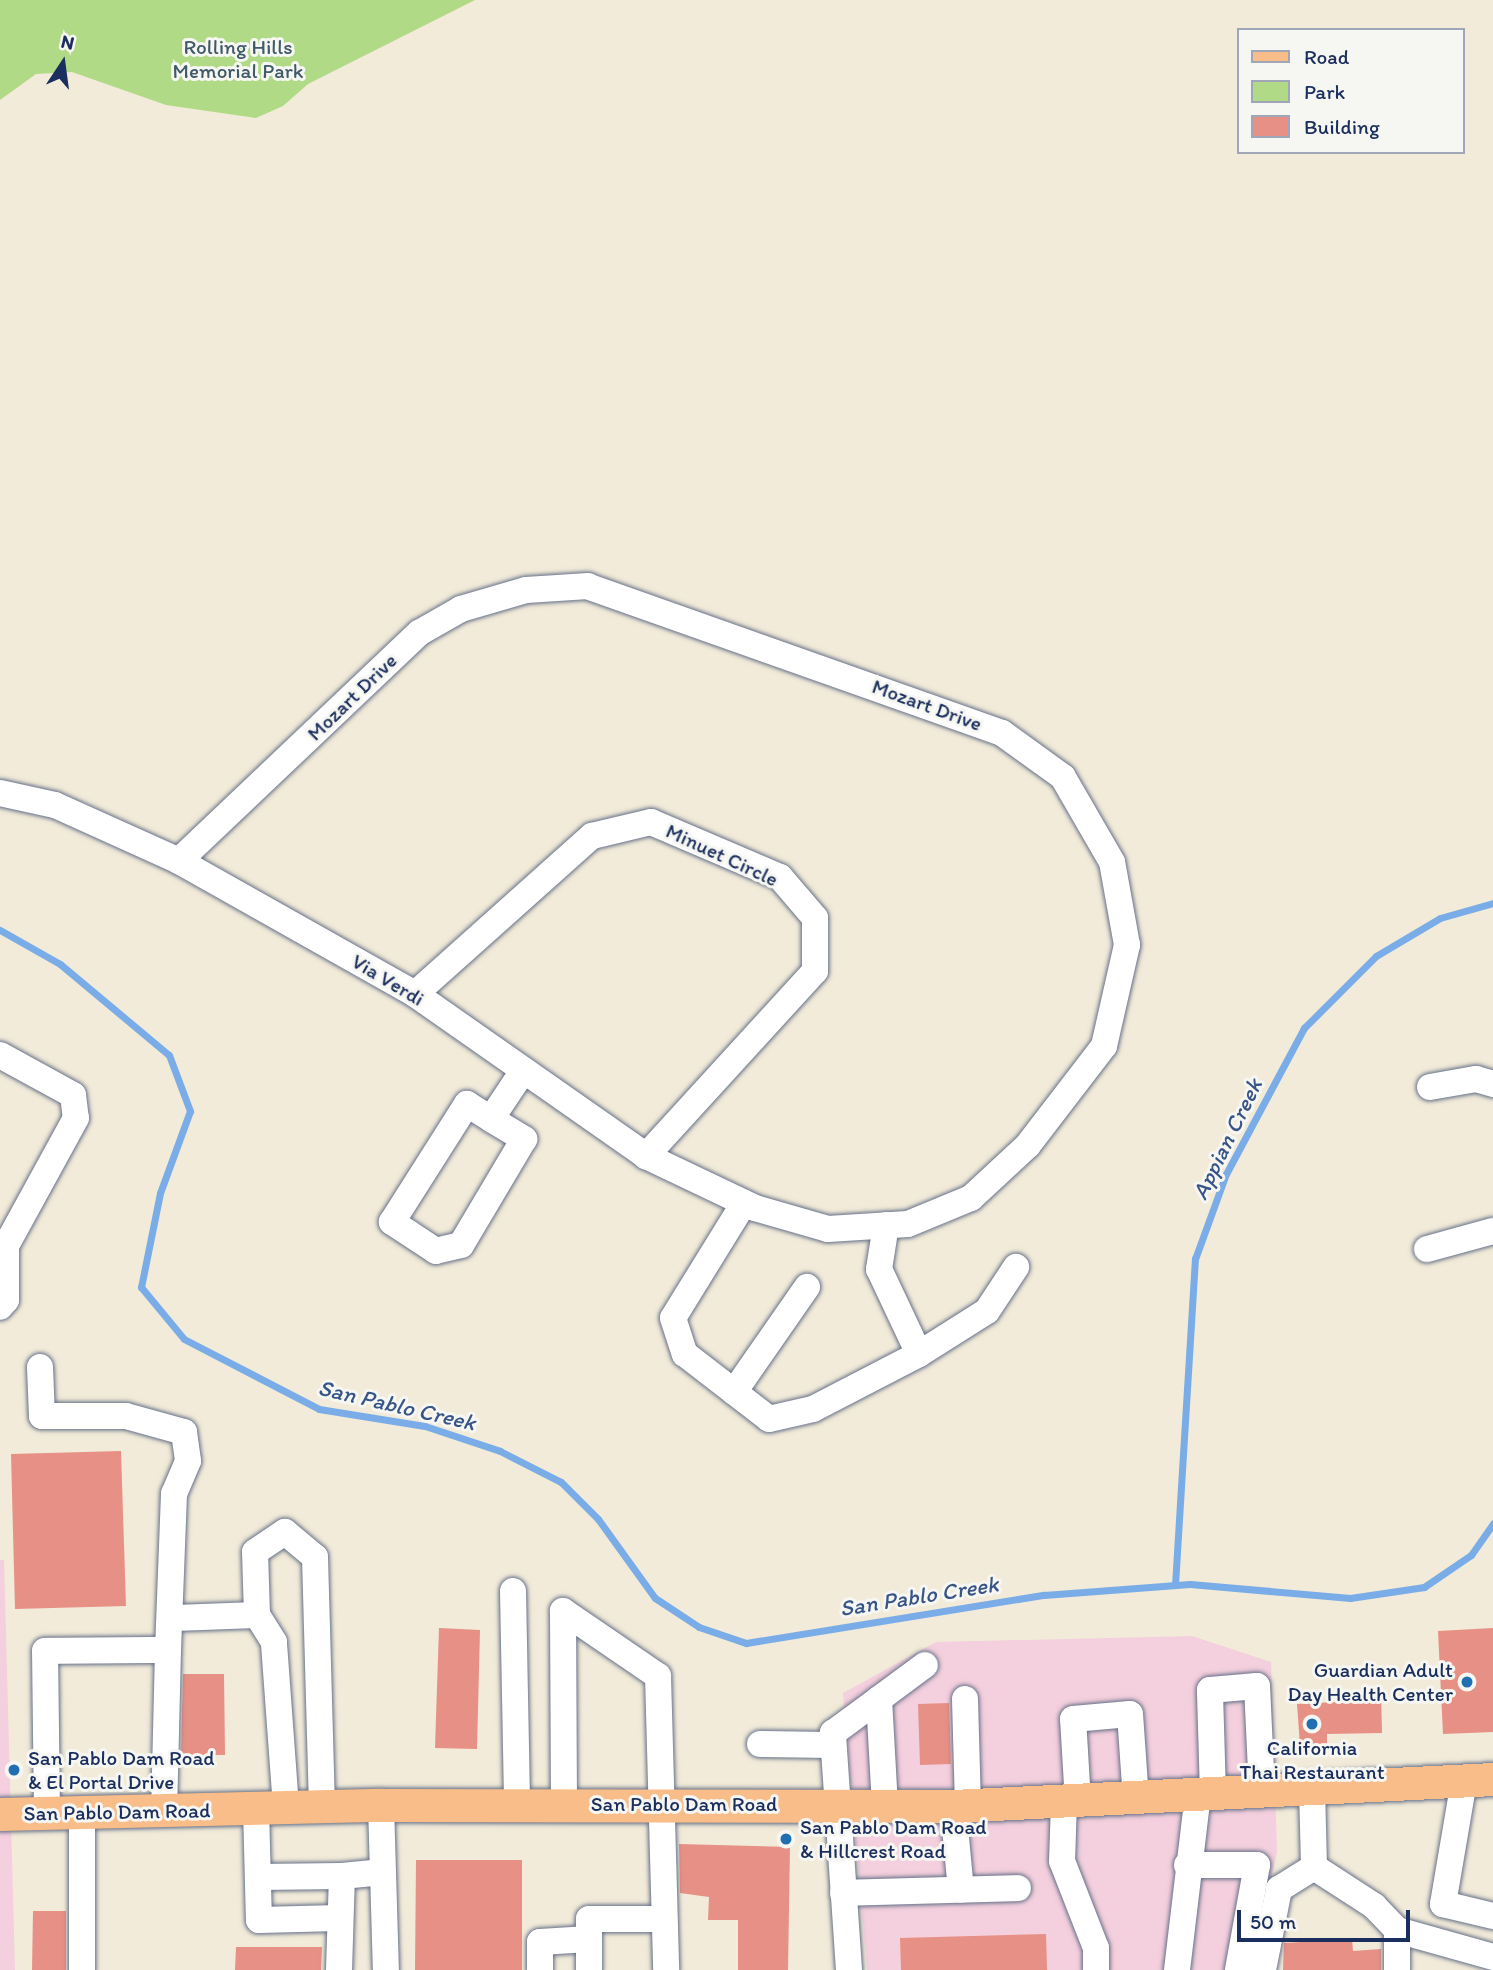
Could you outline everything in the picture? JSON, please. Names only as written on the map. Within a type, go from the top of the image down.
[{"type":"main road","name":"San Pablo Dam Road","points":[[0,1814],[381,1805],[960,1806],[1478,1780]]},
{"type":"street","name":"Mozart Drive","points":[[179,861],[419,633],[461,609],[526,590],[588,586],[657,607],[1002,733],[1063,777],[1112,862],[1128,945],[1104,1046],[1028,1145],[971,1198],[908,1224],[828,1229],[750,1206]]},
{"type":"street","name":"Via Verdi","points":[[0,793],[55,805],[179,861],[415,994],[646,1156],[750,1206]]},
{"type":"street","name":"Minuet Circle","points":[[415,994],[592,836],[651,822],[780,877],[815,918],[815,971],[646,1156]]},
{"type":"street","points":[[0,1055],[73,1095],[76,1118],[3,1244],[6,1300],[0,1307]]},
{"type":"street","points":[[491,1119],[523,1070]]},
{"type":"street","points":[[1430,1087],[1476,1079],[1493,1084]]},
{"type":"street","points":[[467,1104],[491,1119],[524,1139],[461,1245],[436,1251],[392,1222],[467,1104]]},
{"type":"street","points":[[750,1206],[673,1318],[685,1354],[769,1419],[813,1409],[919,1354],[986,1311],[1016,1267]]},
{"type":"street","points":[[886,1226],[879,1269],[919,1354]]},
{"type":"street","points":[[1427,1249],[1493,1231]]},
{"type":"street","points":[[734,1391],[807,1287]]},
{"type":"street","points":[[40,1367],[42,1416],[126,1416],[184,1432],[188,1461],[174,1494],[174,1618],[168,1650],[164,1811]]},
{"type":"street","points":[[322,1806],[316,1558],[285,1532],[255,1552],[257,1615],[274,1642],[271,1808],[258,1877],[259,1920],[339,1918]]},
{"type":"street","points":[[513,1591],[517,1804]]},
{"type":"street","points":[[564,1804],[563,1611],[658,1676],[666,1970]]},
{"type":"street","points":[[174,1618],[257,1615]]},
{"type":"street","points":[[274,1642],[317,1641]]},
{"type":"street","points":[[47,1813],[45,1651],[168,1650]]},
{"type":"street","points":[[849,1970],[833,1733],[925,1665]]},
{"type":"street","points":[[1183,1969],[1186,1865],[1206,1795],[1210,1690],[1257,1686],[1262,1791]]},
{"type":"street","points":[[879,1699],[885,1805]]},
{"type":"street","points":[[961,1890],[960,1806],[965,1699]]},
{"type":"street","points":[[1097,1970],[1096,1948],[1062,1861],[1071,1802],[1073,1719],[1130,1714],[1136,1799]]},
{"type":"street","points":[[760,1744],[833,1745]]},
{"type":"street","points":[[1478,1780],[1443,1904],[1493,1916]]},
{"type":"street","points":[[1312,1788],[1314,1867]]},
{"type":"street","points":[[381,1805],[386,1970]]},
{"type":"street","points":[[82,1813],[82,1970]]},
{"type":"street","points":[[1186,1865],[1257,1866],[1238,1970]]},
{"type":"street","points":[[1314,1867],[1374,1906],[1397,1930],[1493,1957]]},
{"type":"street","points":[[1263,1970],[1279,1889],[1314,1867]]},
{"type":"street","points":[[258,1877],[342,1877],[383,1872]]},
{"type":"street","points":[[338,1970],[342,1877]]},
{"type":"street","points":[[843,1893],[1018,1888]]},
{"type":"street","points":[[589,1970],[589,1919],[664,1919]]},
{"type":"street","points":[[1397,1930],[1397,1970]]},
{"type":"street","points":[[540,1970],[540,1941],[589,1939]]},
{"type":"shaded area","points":[[0,1560],[4,1560],[15,1970],[0,1970]]},
{"type":"shaded area","points":[[1192,1636],[1271,1662],[1277,1852],[1251,1970],[867,1970],[843,1693],[936,1642]]},
{"type":"green space","name":"Rolling Hills Memorial Park","points":[[0,0],[475,0],[308,84],[283,106],[256,118],[166,105],[72,72],[36,74],[0,100]]},
{"type":"building","points":[[121,1451],[126,1606],[15,1609],[11,1454]]},
{"type":"building","points":[[439,1628],[480,1630],[477,1749],[435,1748]]},
{"type":"building","name":"Guardian Adult Day Health Center","points":[[1493,1628],[1493,1732],[1443,1734],[1438,1631]]},
{"type":"building","points":[[183,1674],[224,1674],[225,1755],[181,1755]]},
{"type":"building","points":[[1381,1692],[1382,1733],[1327,1734],[1327,1744],[1300,1746],[1297,1704],[1355,1701],[1354,1694]]},
{"type":"building","points":[[949,1703],[951,1764],[920,1765],[918,1704]]},
{"type":"building","points":[[679,1844],[790,1847],[788,1970],[738,1970],[738,1920],[708,1920],[709,1897],[680,1893]]},
{"type":"building","points":[[416,1860],[522,1860],[522,1970],[415,1970]]},
{"type":"building","points":[[33,1911],[66,1911],[66,1970],[32,1970]]},
{"type":"building","points":[[1046,1934],[1047,1970],[901,1970],[900,1938]]},
{"type":"building","points":[[1352,1939],[1353,1951],[1381,1949],[1381,1970],[1283,1970],[1284,1943]]},
{"type":"building","points":[[236,1947],[322,1947],[321,1970],[235,1970]]},
{"type":"waterway","name":"Appian Creek","points":[[1175,1585],[1195,1259],[1226,1174],[1304,1028],[1376,956],[1440,918],[1493,903]]},
{"type":"waterway","name":"San Pablo Creek","points":[[0,930],[60,964],[169,1055],[190,1111],[160,1193],[141,1287],[184,1339],[319,1409],[425,1426],[500,1451],[561,1482],[598,1519],[655,1598],[699,1627],[746,1643],[1044,1595],[1190,1584],[1350,1598],[1424,1587],[1471,1555],[1493,1523]]},
{"type":"place","name":"Guardian Adult Day Health Center","points":[[1467,1682]]},
{"type":"place","name":"California Thai Restaurant","points":[[1312,1724]]},
{"type":"place","name":"San Pablo Dam Road & El Portal Drive","points":[[14,1770]]},
{"type":"place","name":"San Pablo Dam Road & Hillcrest Road","points":[[786,1839]]}]
